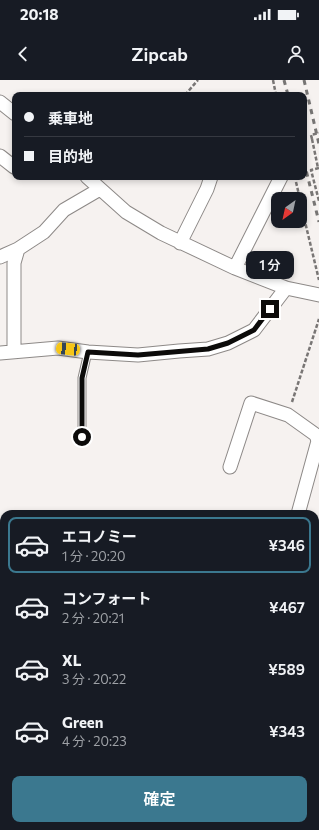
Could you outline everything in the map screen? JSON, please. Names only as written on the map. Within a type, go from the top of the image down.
[{"type":"street","points":[[0,102],[12,112]]},
{"type":"street","points":[[0,156],[12,165]]},
{"type":"street","points":[[90,180],[126,212],[180,243],[235,268],[286,288],[319,295]]},
{"type":"street","points":[[180,243],[210,180]]},
{"type":"street","points":[[235,268],[279,180]]},
{"type":"street","points":[[0,257],[18,249],[44,232],[64,210],[100,189]]},
{"type":"street","points":[[14,351],[14,263],[18,249]]},
{"type":"street","points":[[0,353],[58,348],[88,352],[138,355],[208,349],[228,343],[254,330],[286,288]]},
{"type":"street","points":[[230,467],[251,403],[288,415],[316,435],[318,442],[299,510]]},
{"type":"lane","points":[[82,437],[82,378],[88,352]]},
{"type":"path","points":[[188,92],[198,80]]},
{"type":"path","points":[[273,80],[275,92]]},
{"type":"path","points":[[319,133],[311,135],[318,167],[312,170],[319,201]]},
{"type":"path","points":[[295,180],[298,192]]},
{"type":"path","points":[[307,228],[319,281]]},
{"type":"path","points":[[288,415],[319,319]]},
{"type":"railway","points":[[284,80],[287,92]]},
{"type":"railway","points":[[304,80],[307,92]]},
{"type":"railway","points":[[307,93],[319,144]]},
{"type":"railway","points":[[307,174],[319,222]]},
{"type":"route","points":[[82,437],[82,378],[88,352],[138,355],[208,349],[228,343],[254,330],[270,309]]}]
